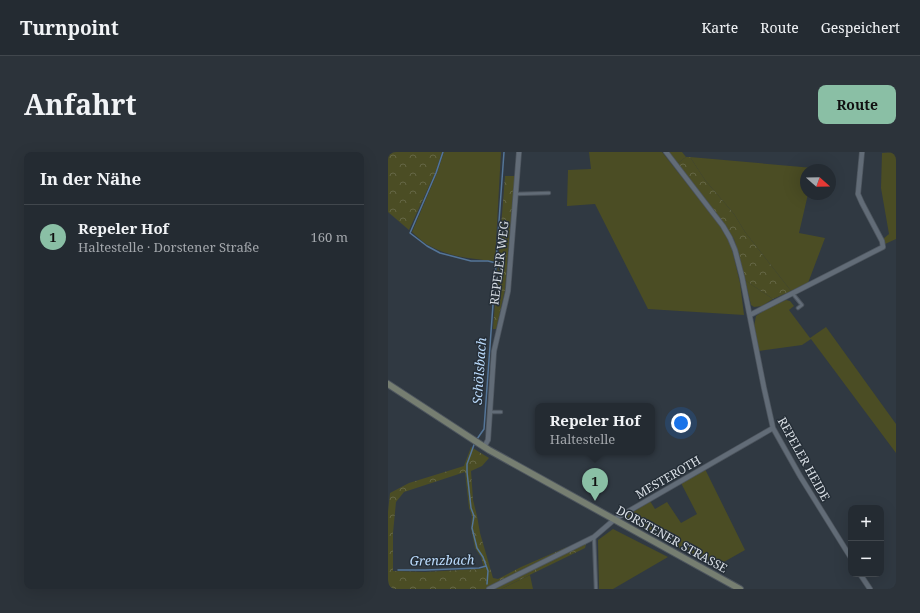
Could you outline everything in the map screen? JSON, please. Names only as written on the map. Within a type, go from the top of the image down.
[{"type":"main road","name":"DORSTENER STRASSE","points":[[388,384],[482,445],[740,589]]},
{"type":"street","name":"REPELER WEG","points":[[482,445],[488,440],[494,351],[508,291],[519,152]]},
{"type":"street","name":"REPELER HEIDE","points":[[666,152],[723,226],[730,238],[735,250],[750,315],[773,428],[800,476],[848,553]]},
{"type":"street","points":[[750,315],[883,247],[882,241],[858,194],[862,152]]},
{"type":"street","name":"MESTEROTH","points":[[489,589],[594,537],[615,519],[773,428]]},
{"type":"street","points":[[862,577],[870,589]]},
{"type":"lane","points":[[516,194],[549,193]]},
{"type":"lane","points":[[792,293],[802,305],[798,308]]},
{"type":"lane","points":[[489,412],[501,412]]},
{"type":"lane","points":[[594,537],[596,589]]},
{"type":"green space","points":[[388,152],[442,152],[435,173],[409,230],[388,212]]},
{"type":"green space","points":[[444,152],[501,152],[495,261],[445,253],[425,243],[412,232],[437,173]]},
{"type":"green space","points":[[589,152],[662,152],[721,227],[731,245],[740,283],[744,315],[648,309],[595,204],[567,206],[568,170],[591,169]]},
{"type":"green space","points":[[668,152],[682,152],[686,157],[677,164]]},
{"type":"green space","points":[[896,152],[896,239],[885,244],[883,239],[889,234],[881,188],[882,153]]},
{"type":"green space","points":[[686,157],[690,157],[705,180],[734,214],[745,232],[791,291],[773,299],[745,280],[734,239],[677,164]]},
{"type":"green space","points":[[690,157],[800,167],[800,200],[807,200],[799,233],[825,238],[808,283],[791,291],[745,232],[734,214],[705,180]]},
{"type":"green space","points":[[505,176],[515,176],[505,290],[496,329],[493,329]]},
{"type":"green space","points":[[745,280],[773,299],[762,306],[754,307],[751,305]]},
{"type":"green space","points":[[786,300],[790,301],[794,306],[789,310],[810,338],[826,327],[896,424],[896,453],[811,339],[802,345],[759,351],[754,326],[756,316],[766,309]]},
{"type":"green space","points":[[471,447],[489,458],[482,466],[471,471],[473,500],[480,533],[493,578],[498,579],[521,567],[567,547],[586,544],[585,548],[501,589],[389,589],[388,512],[390,493],[409,483],[464,466]],"holes":[[[465,472],[469,508],[472,516],[471,528],[475,548],[481,557],[484,568],[425,572],[393,571],[393,533],[396,502],[404,492]]]},
{"type":"green space","points":[[705,469],[745,550],[715,567],[624,518],[650,501],[655,509],[667,502],[681,523],[697,514],[681,483]]},
{"type":"green space","points":[[613,529],[668,557],[613,589],[599,589],[598,540]]},
{"type":"green space","points":[[530,575],[533,589],[501,589]]},
{"type":"waterway","points":[[443,152],[436,173],[410,233],[427,246],[440,253],[471,261],[488,261],[496,263]]},
{"type":"waterway","name":"Schölsbach","points":[[477,439],[484,429],[504,152]]},
{"type":"waterway","name":"Schölsbach","points":[[475,442],[467,464],[467,472],[471,508],[474,516],[472,528],[477,548],[483,557],[488,571],[487,584]]},
{"type":"waterway","name":"Grenzbach","points":[[398,570],[479,568],[486,566]]},
{"type":"place","name":"Repeler Hof","points":[[595,501]]}]
